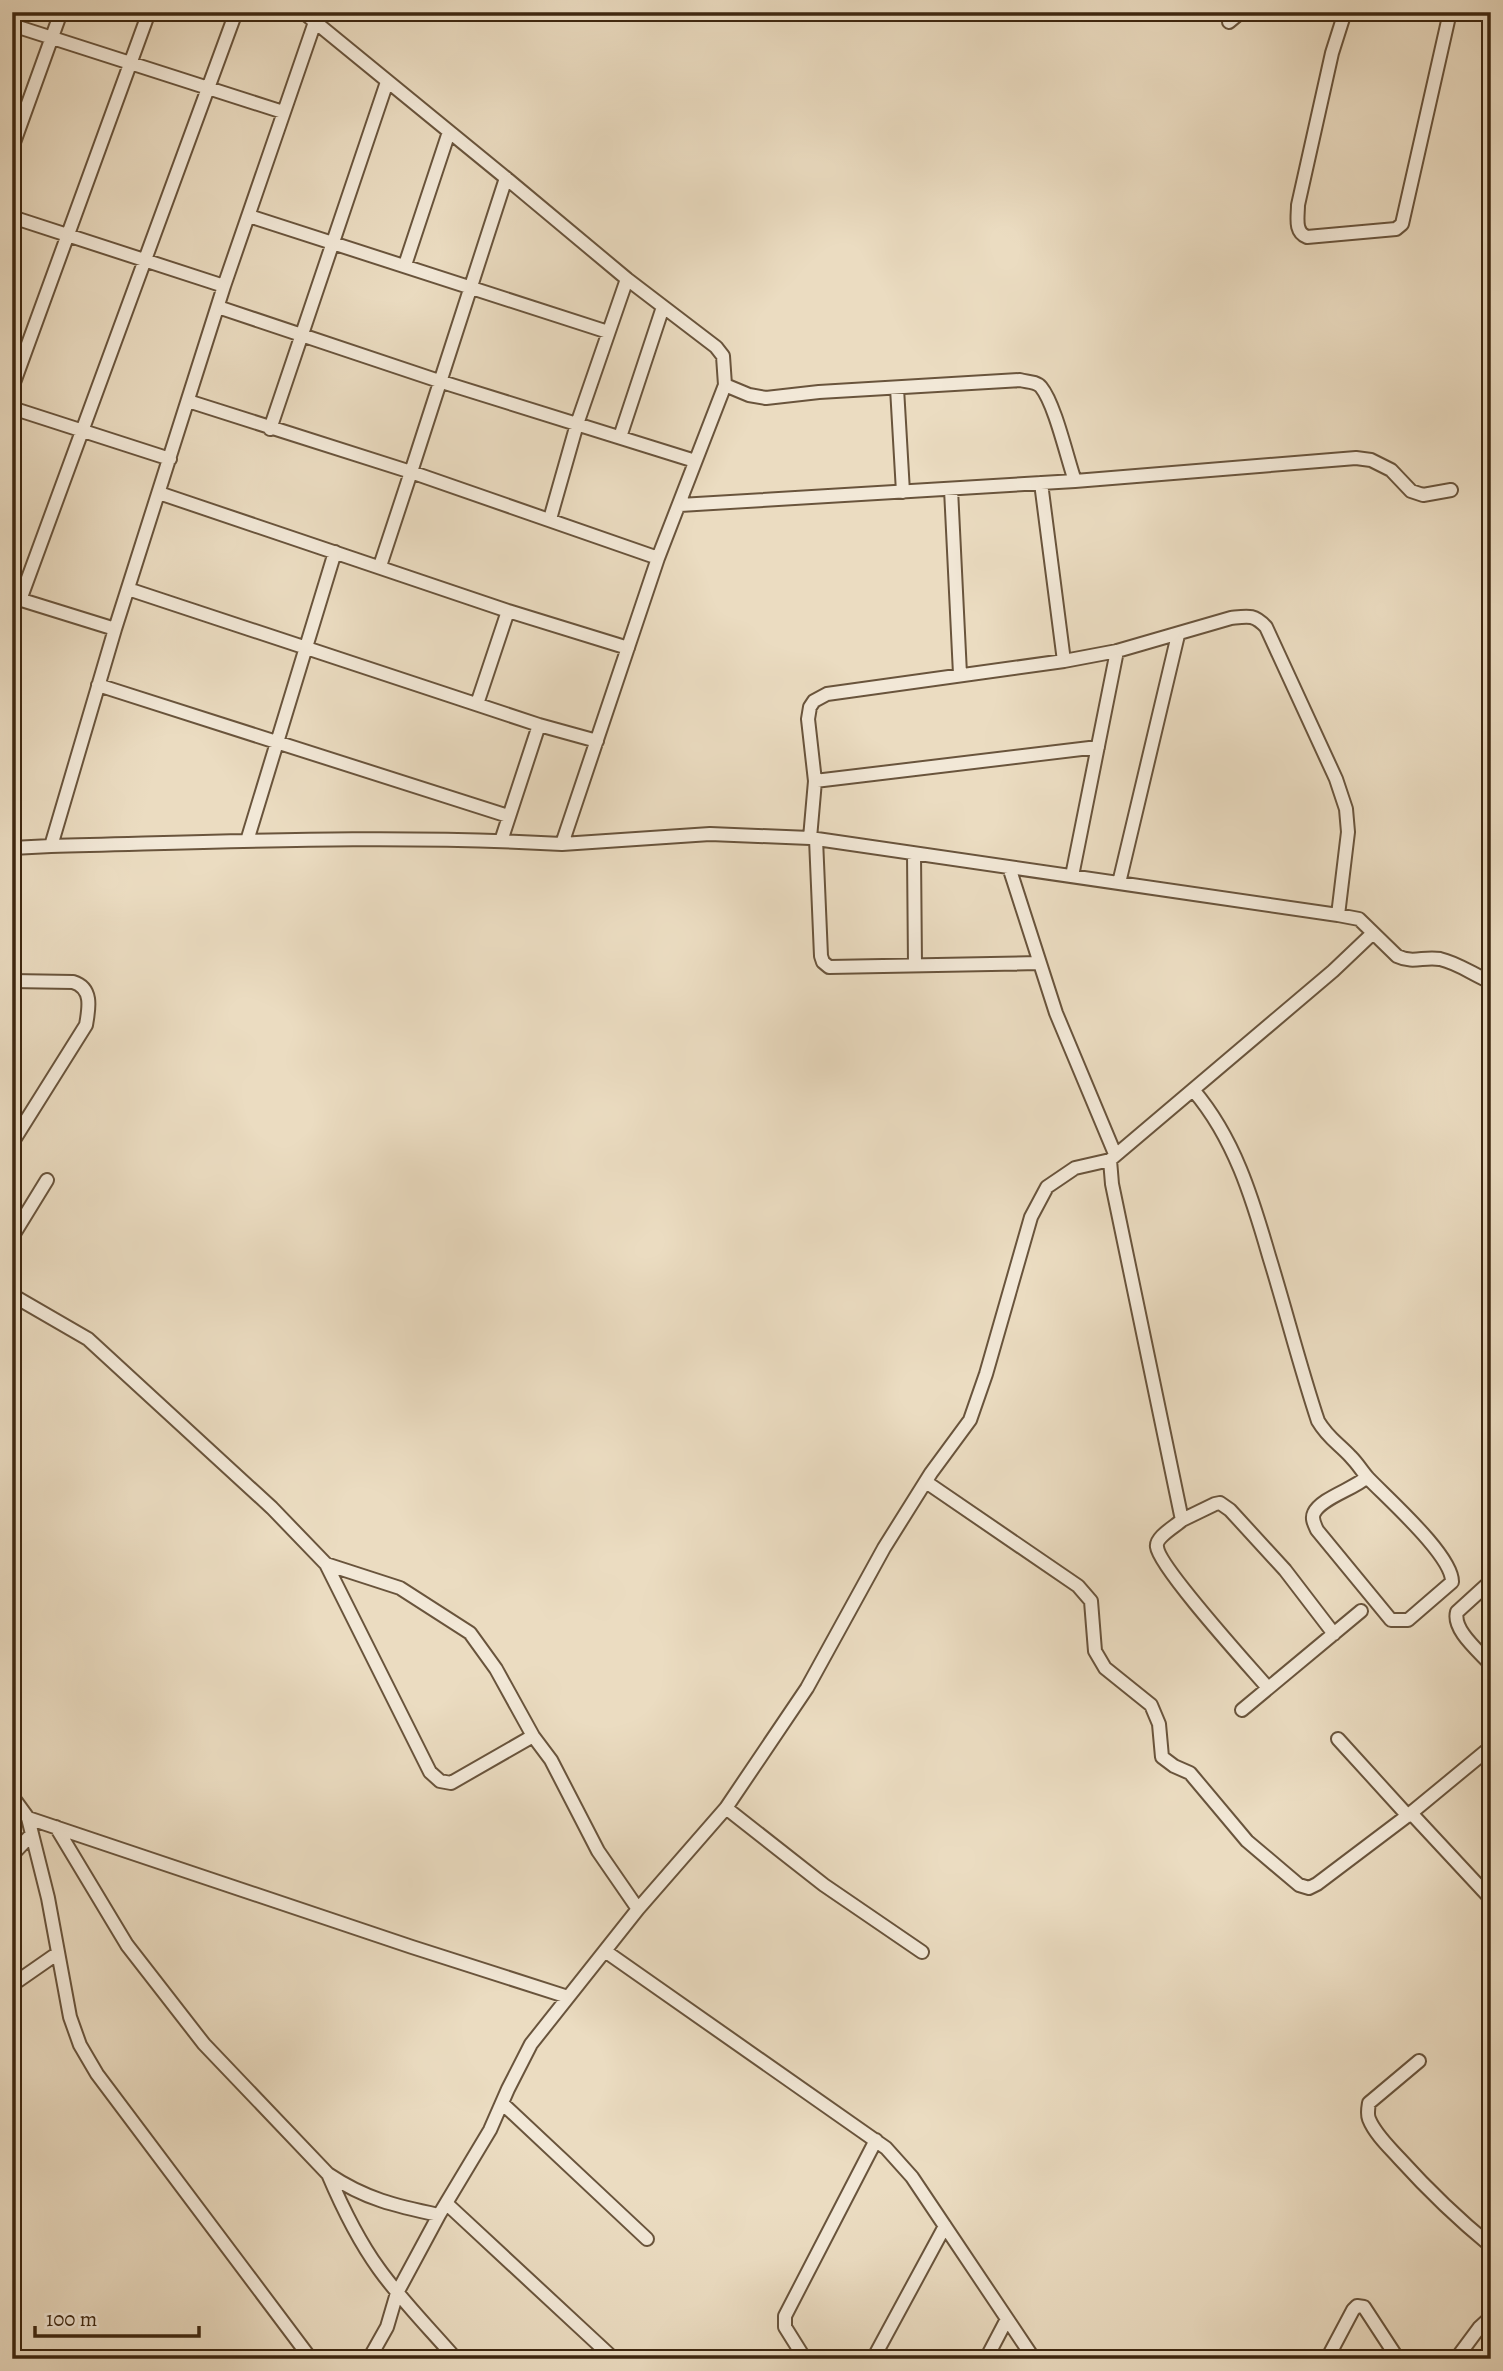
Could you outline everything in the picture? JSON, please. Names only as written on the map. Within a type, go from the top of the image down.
[{"type":"street","points":[[12,148],[61,12]]},
{"type":"street","points":[[12,388],[149,12]]},
{"type":"street","points":[[116,629],[16,598],[147,260],[236,12]]},
{"type":"street","points":[[303,12],[627,279],[716,347],[723,356],[725,385],[658,558],[562,844]]},
{"type":"street","points":[[1229,22],[1241,12]]},
{"type":"street","points":[[1345,12],[1332,53],[1298,205],[1298,229],[1307,237],[1396,229],[1402,224],[1450,12]]},
{"type":"street","points":[[51,846],[98,685],[224,286],[315,22]]},
{"type":"street","points":[[12,24],[283,112]]},
{"type":"street","points":[[270,429],[387,82]]},
{"type":"street","points":[[405,265],[449,132]]},
{"type":"street","points":[[380,566],[442,382],[506,177]]},
{"type":"street","points":[[249,216],[608,332]]},
{"type":"street","points":[[12,217],[224,286]]},
{"type":"street","points":[[550,519],[577,424],[627,279]]},
{"type":"street","points":[[218,307],[442,382],[695,461]]},
{"type":"street","points":[[620,437],[663,307]]},
{"type":"street","points":[[725,385],[766,398],[1020,380],[1037,383],[1051,406],[1075,481]]},
{"type":"street","points":[[897,388],[903,492]]},
{"type":"street","points":[[188,401],[411,472],[658,558]]},
{"type":"street","points":[[12,408],[170,459]]},
{"type":"street","points":[[680,505],[1075,481],[1356,458],[1371,460],[1391,470],[1411,491],[1423,495],[1451,490]]},
{"type":"street","points":[[1041,483],[1064,661]]},
{"type":"street","points":[[951,489],[960,674]]},
{"type":"street","points":[[159,493],[508,611],[628,648]]},
{"type":"street","points":[[247,841],[335,552]]},
{"type":"street","points":[[128,589],[539,725],[597,741]]},
{"type":"street","points":[[477,704],[508,611]]},
{"type":"street","points":[[1039,962],[830,967],[823,962],[813,839],[815,781],[808,719],[814,701],[827,694],[1117,652],[1231,618],[1250,615],[1257,617],[1266,627],[1331,768],[1346,810],[1348,832],[1338,915]]},
{"type":"street","points":[[1119,883],[1178,635]]},
{"type":"street","points":[[1072,876],[1117,652]]},
{"type":"street","points":[[98,685],[508,816]]},
{"type":"street","points":[[501,841],[539,725]]},
{"type":"street","points":[[815,781],[1098,747]]},
{"type":"street","points":[[12,848],[374,839],[562,844],[710,834],[813,839],[1359,919],[1397,956],[1411,961],[1438,959],[1491,982]]},
{"type":"street","points":[[914,854],[915,965]]},
{"type":"street","points":[[1009,867],[1056,1013],[1113,1157],[1112,1184],[1182,1520]]},
{"type":"street","points":[[369,2359],[387,2327],[397,2293],[490,2130],[531,2044],[638,1909],[726,1808],[807,1688],[884,1548],[970,1420],[1031,1217],[1047,1187],[1075,1168],[1113,1157],[1194,1091],[1373,933]]},
{"type":"street","points":[[12,981],[74,982],[82,985],[87,992],[89,1006],[86,1025],[12,1143]]},
{"type":"street","points":[[1194,1091],[1209,1108],[1232,1148],[1253,1202],[1318,1421],[1328,1437],[1352,1457],[1448,1566],[1452,1582],[1408,1619],[1391,1620],[1317,1530],[1313,1521],[1313,1514],[1322,1504],[1359,1484],[1367,1476]]},
{"type":"street","points":[[12,1237],[47,1180]]},
{"type":"street","points":[[12,1296],[88,1339],[272,1508],[326,1564],[430,1772],[440,1781],[451,1783],[533,1736]]},
{"type":"street","points":[[926,1482],[1078,1586],[1091,1601],[1095,1651],[1105,1668],[1151,1705],[1159,1724],[1162,1757],[1189,1773],[1247,1841],[1299,1885],[1309,1888],[1317,1884],[1410,1814],[1491,1747]]},
{"type":"street","points":[[1268,1688],[1162,1559],[1157,1547],[1158,1541],[1182,1520],[1215,1504],[1220,1503],[1230,1510],[1284,1570],[1334,1634]]},
{"type":"street","points":[[326,1564],[400,1588],[470,1633],[496,1669],[533,1736],[551,1760],[598,1851],[638,1909]]},
{"type":"street","points":[[1491,1581],[1457,1612],[1455,1619],[1460,1629],[1491,1665]]},
{"type":"street","points":[[1242,1710],[1361,1611]]},
{"type":"street","points":[[1338,1739],[1491,1899]]},
{"type":"street","points":[[12,1796],[28,1818],[48,1898],[70,2017],[80,2045],[97,2074],[311,2359]]},
{"type":"street","points":[[726,1808],[824,1885],[922,1952]]},
{"type":"street","points":[[28,1818],[283,1905],[568,1997]]},
{"type":"street","points":[[56,1827],[127,1945],[204,2044],[328,2174],[346,2187],[387,2204],[443,2209],[614,2359]]},
{"type":"street","points":[[12,1855],[32,1834]]},
{"type":"street","points":[[605,1951],[876,2140],[912,2177],[1034,2359]]},
{"type":"street","points":[[12,1985],[58,1953]]},
{"type":"street","points":[[1419,2061],[1369,2103],[1370,2122],[1379,2136],[1423,2185],[1451,2213],[1491,2246]]},
{"type":"street","points":[[502,2103],[647,2239]]},
{"type":"street","points":[[801,2357],[785,2327],[785,2316],[876,2140]]},
{"type":"street","points":[[328,2174],[351,2223],[377,2266],[397,2293],[456,2359]]},
{"type":"street","points":[[873,2359],[945,2226]]},
{"type":"street","points":[[1327,2359],[1357,2306],[1364,2307],[1371,2315],[1398,2359]]},
{"type":"street","points":[[1456,2359],[1485,2331],[1491,2317]]},
{"type":"street","points":[[986,2359],[1007,2319]]}]
